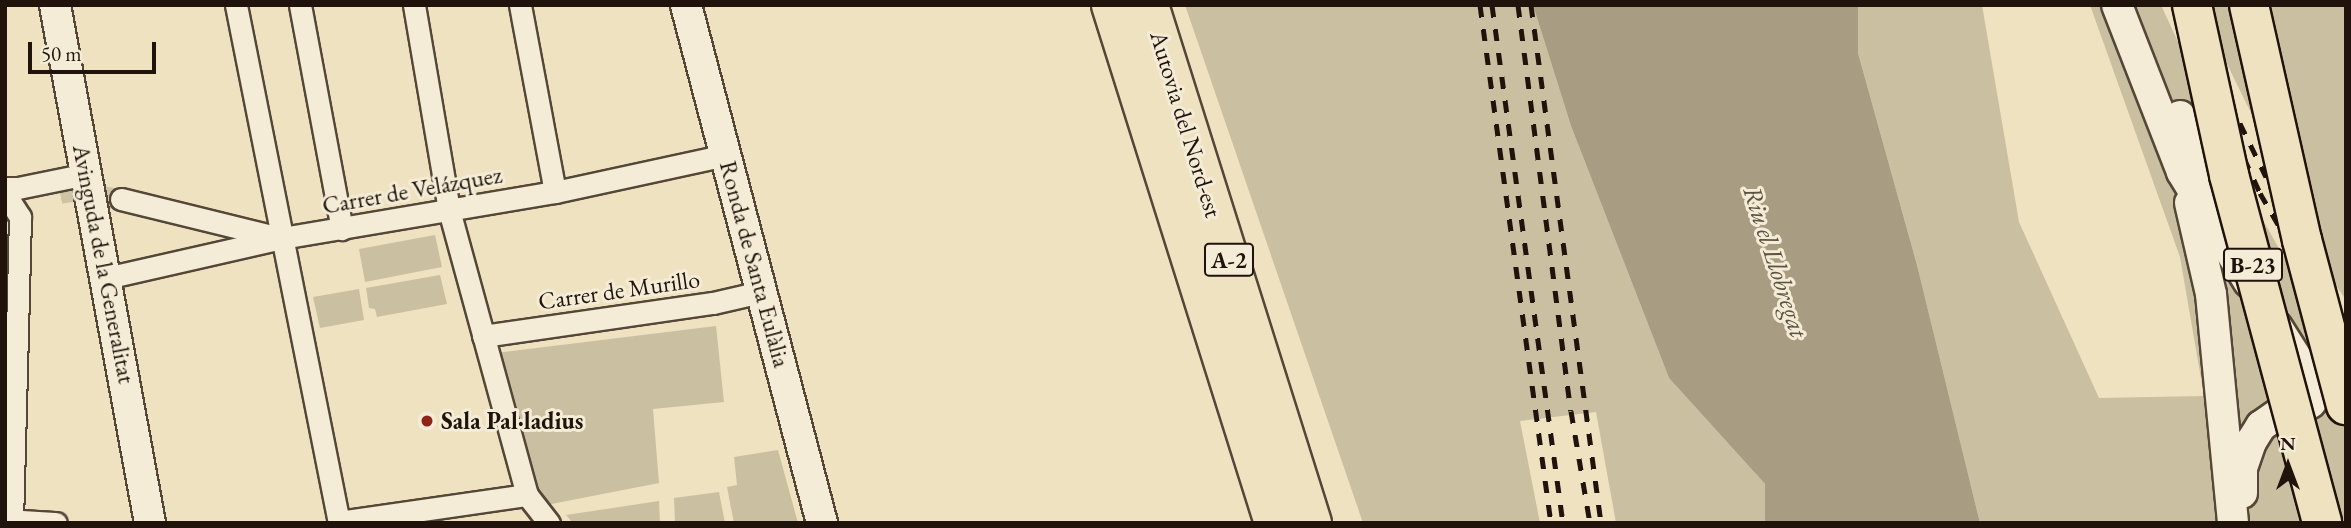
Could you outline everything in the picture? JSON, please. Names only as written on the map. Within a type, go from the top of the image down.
[{"type":"highway","name":"Autovia del Nord-est","points":[[1111,5],[1303,521]]},
{"type":"highway","name":"Autovia del Nord-est","points":[[1149,5],[1303,521]]},
{"type":"highway","name":"B-23","points":[[2192,5],[2229,175],[2322,523]]},
{"type":"highway","name":"B-23","points":[[2249,5],[2302,240],[2346,407]]},
{"type":"main road","name":"Avinguda de la Generalitat","points":[[55,5],[150,523]]},
{"type":"main road","name":"Ronda de Santa Eulàlia","points":[[686,5],[822,523]]},
{"type":"main road","points":[[2117,5],[2182,172],[2211,294],[2233,523]]},
{"type":"main road","points":[[2132,5],[2173,102],[2248,252],[2315,351],[2346,407]]},
{"type":"main road","points":[[2182,172],[2301,365],[2346,407]]},
{"type":"main road","points":[[2246,523],[2242,468],[2250,442],[2261,426],[2272,416],[2296,404],[2317,402],[2346,407]]},
{"type":"street","points":[[236,5],[339,523],[527,495]]},
{"type":"street","points":[[299,5],[342,229]]},
{"type":"street","points":[[414,5],[449,210],[527,495],[549,523]]},
{"type":"street","points":[[520,5],[555,192]]},
{"type":"street","name":"Carrer de Velázquez","points":[[106,278],[282,238],[555,192],[726,155]]},
{"type":"street","points":[[7,198],[18,188],[87,174]]},
{"type":"street","points":[[7,198],[60,193]]},
{"type":"street","points":[[7,198],[20,217],[10,520],[56,523]]},
{"type":"street","points":[[121,199],[282,238]]},
{"type":"street","points":[[220,253],[227,234],[222,224]]},
{"type":"street","name":"Carrer de Murillo","points":[[483,336],[713,303],[761,292]]},
{"type":"shaded area","points":[[1185,5],[1533,5],[1571,126],[1669,378],[1765,484],[1765,523],[1616,523],[1596,412],[1520,421],[1540,523],[1363,523]]},
{"type":"shaded area","points":[[1858,5],[1982,5],[2019,222],[2099,398],[2204,396],[2180,257],[2090,5],[2161,5],[2248,194],[2346,366],[2346,523],[1980,523],[1917,265],[1858,53]]},
{"type":"shaded area","points":[[2198,5],[2346,5],[2346,300],[2335,284]]},
{"type":"shaded area","points":[[435,235],[442,267],[365,282],[359,249]]},
{"type":"shaded area","points":[[440,275],[447,304],[377,317],[375,309],[369,308],[366,288]]},
{"type":"shaded area","points":[[359,289],[364,320],[320,328],[313,297]]},
{"type":"shaded area","points":[[716,326],[724,402],[653,409],[659,483],[536,507],[488,354]]},
{"type":"shaded area","points":[[778,450],[798,523],[734,523],[727,487],[737,485],[734,457]]},
{"type":"shaded area","points":[[719,492],[725,523],[675,523],[674,498]]},
{"type":"shaded area","points":[[659,501],[660,523],[573,523],[566,515]]},
{"type":"water","name":"Riu el Llobregat","points":[[1533,5],[1858,5],[1858,53],[1917,265],[1980,523],[1765,523],[1765,484],[1669,378],[1571,126]]},
{"type":"tunnel","points":[[60,193],[70,191],[121,199]]},
{"type":"railway","points":[[1480,5],[1551,523]]},
{"type":"railway","points":[[1492,5],[1563,523]]},
{"type":"railway","points":[[1518,5],[1571,411],[1590,523]]},
{"type":"railway","points":[[1531,5],[1601,523]]},
{"type":"railway","points":[[2174,5],[2260,193],[2346,342]]},
{"type":"railway","points":[[2219,80],[2270,185],[2334,301]]},
{"type":"place","name":"Sala Pal·ladius","points":[[427,421]]}]
